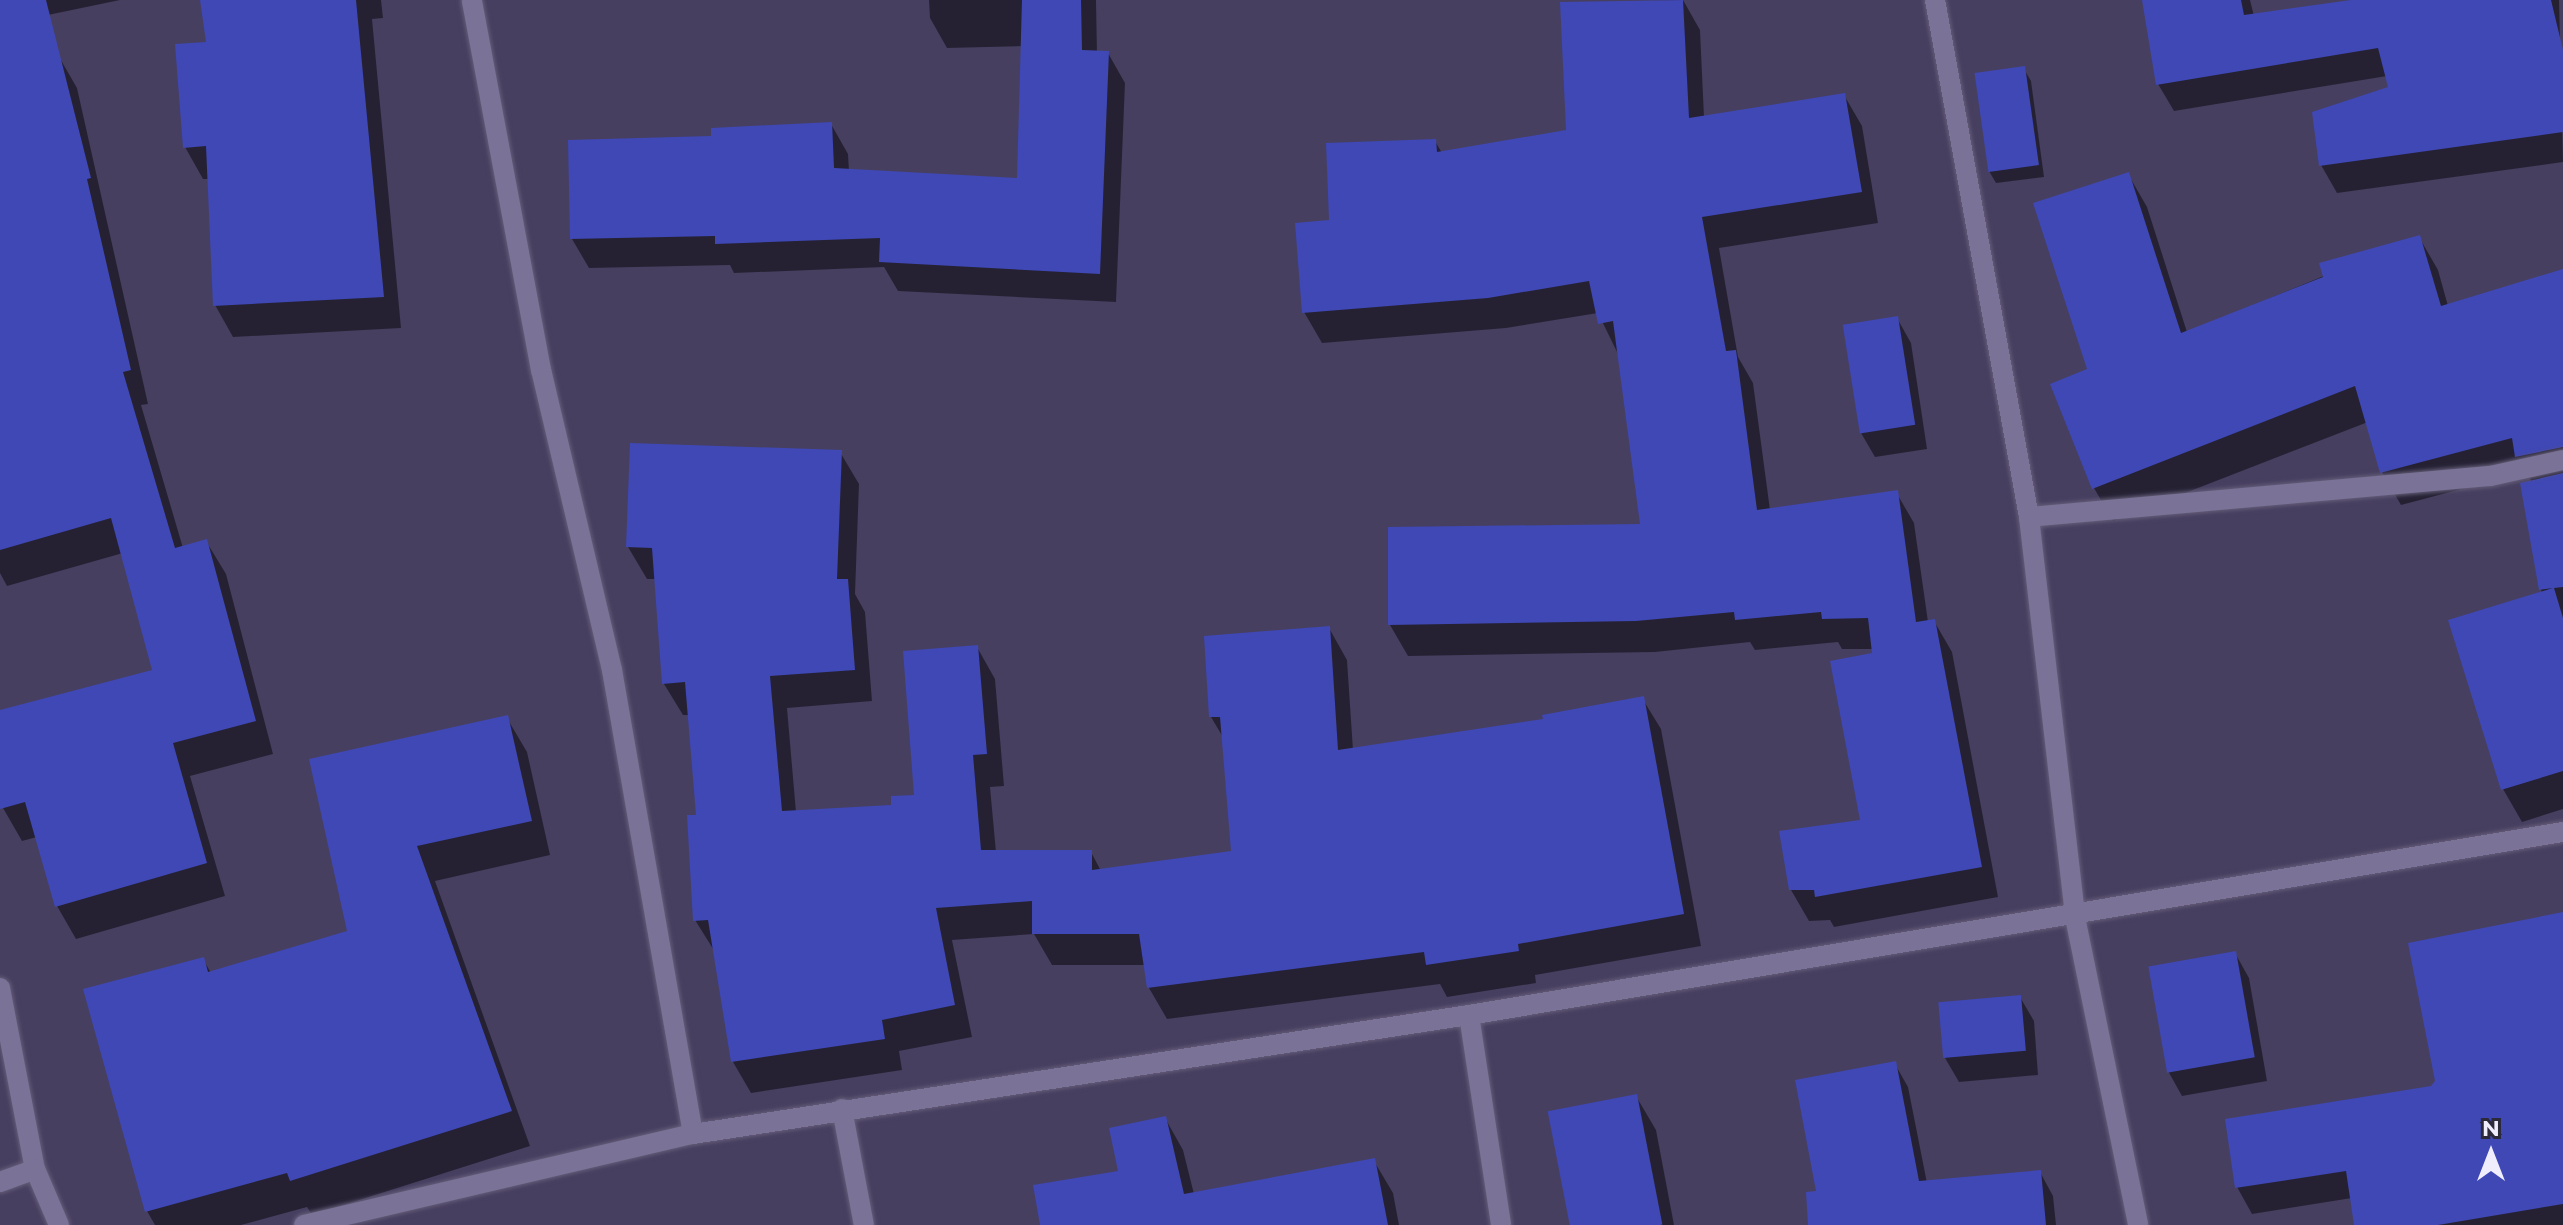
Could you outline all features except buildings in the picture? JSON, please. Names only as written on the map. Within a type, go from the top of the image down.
[{"type":"street","points":[[472,0],[541,370],[612,670],[693,1134]]},
{"type":"street","points":[[1935,0],[2029,517],[2075,917],[2138,1225]]},
{"type":"street","points":[[2029,517],[2490,476],[2563,460]]},
{"type":"street","points":[[304,1225],[693,1134],[1469,1015],[2075,917],[2563,832]]},
{"type":"street","points":[[0,988],[35,1169],[59,1225]]},
{"type":"street","points":[[1469,1015],[1501,1225]]},
{"type":"street","points":[[842,1109],[864,1225]]},
{"type":"street","points":[[0,1182],[35,1169]]}]
